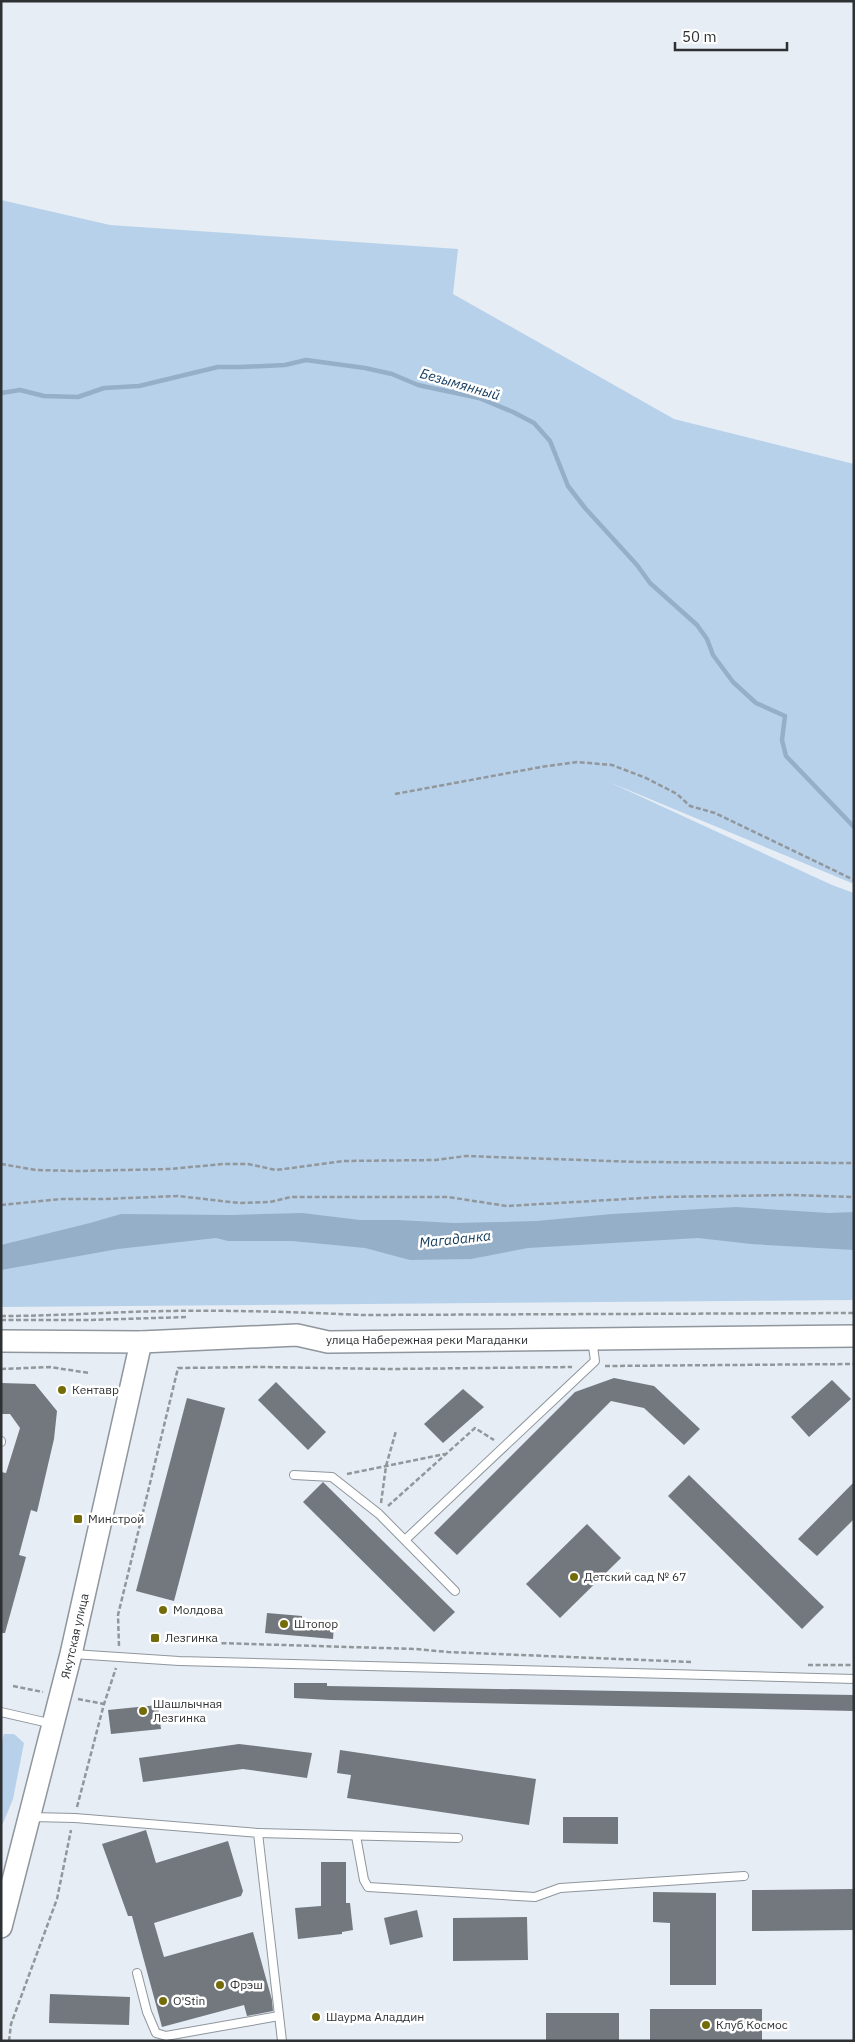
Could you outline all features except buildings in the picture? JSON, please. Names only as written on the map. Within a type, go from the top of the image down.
[{"type":"street","name":"улица Набережная реки Магаданки","points":[[1,1342],[141,1342],[297,1335],[328,1342],[854,1336]]},
{"type":"street","name":"Якутская улица","points":[[1,1927],[31,1817],[71,1654],[141,1342]]},
{"type":"lane","points":[[405,1540],[595,1361],[592,1340]]},
{"type":"lane","points":[[294,1475],[332,1477],[379,1514],[455,1591]]},
{"type":"lane","points":[[71,1654],[199,1662],[854,1679]]},
{"type":"lane","points":[[3,1713],[54,1724]]},
{"type":"lane","points":[[31,1817],[74,1818],[258,1833],[458,1838]]},
{"type":"lane","points":[[258,1833],[282,2041]]},
{"type":"lane","points":[[356,1836],[364,1880],[368,1887],[535,1897],[560,1888],[744,1876]]},
{"type":"lane","points":[[137,1973],[147,2012],[156,2033],[166,2036],[279,2016]]},
{"type":"path","points":[[395,794],[577,762],[612,765],[646,778],[677,794],[690,806],[715,813],[854,880]]},
{"type":"path","points":[[1,1164],[36,1170],[78,1171],[169,1169],[224,1164],[248,1164],[276,1170],[344,1161],[436,1160],[466,1156],[638,1162],[854,1163]]},
{"type":"path","points":[[1,1205],[62,1199],[104,1200],[178,1196],[239,1203],[270,1202],[291,1197],[448,1198],[507,1206],[660,1196],[790,1195],[854,1198]]},
{"type":"path","points":[[1,1316],[67,1316],[164,1311],[310,1312],[363,1315],[854,1313]]},
{"type":"path","points":[[1,1320],[186,1317]]},
{"type":"path","points":[[10,2041],[11,2024],[57,1899],[74,1818],[104,1704],[120,1657],[118,1615],[178,1368],[260,1366],[389,1369],[854,1364]]},
{"type":"path","points":[[1,1369],[50,1367],[89,1373]]},
{"type":"path","points":[[379,1514],[475,1428],[503,1446]]},
{"type":"path","points":[[379,1514],[386,1466],[396,1431]]},
{"type":"path","points":[[332,1477],[446,1454]]},
{"type":"path","points":[[184,1642],[416,1649],[448,1652],[696,1662]]},
{"type":"path","points":[[802,1666],[854,1666]]},
{"type":"shaded area","points":[[1,200],[110,225],[458,249],[453,294],[674,419],[854,464],[854,884],[609,782],[832,885],[854,893],[854,1300],[1,1307]]},
{"type":"shaded area","points":[[4,1734],[14,1734],[24,1743],[13,1799],[1,1828],[1,1744]]},
{"type":"water","name":"Магаданка","points":[[736,1207],[829,1213],[854,1212],[854,1250],[751,1244],[698,1238],[528,1248],[471,1259],[410,1260],[365,1248],[292,1241],[228,1241],[216,1238],[118,1249],[1,1270],[1,1245],[121,1214],[231,1215],[302,1213],[360,1220],[454,1223],[536,1221],[612,1214]]},
{"type":"waterway","name":"Безымянный","points":[[1,393],[20,390],[44,396],[78,397],[104,388],[139,386],[218,367],[285,365],[306,360],[365,368],[392,374],[418,385],[479,398],[513,412],[534,423],[550,441],[568,486],[585,508],[637,565],[650,583],[697,625],[707,639],[713,655],[733,682],[756,703],[785,716],[782,740],[786,756],[854,827]]},
{"type":"place","name":"Кентавр","points":[[62,1390]]},
{"type":"place","name":"Минстрой","points":[[78,1519]]},
{"type":"place","name":"Детский сад № 67","points":[[574,1577]]},
{"type":"place","name":"Молдова","points":[[163,1610]]},
{"type":"place","name":"Штопор","points":[[284,1624]]},
{"type":"place","name":"Лезгинка","points":[[155,1638]]},
{"type":"place","name":"Шашлычная Лезгинка","points":[[143,1711]]},
{"type":"place","name":"Фрэш","points":[[220,1985]]},
{"type":"place","name":"O'Stin","points":[[163,2001]]},
{"type":"place","name":"Шаурма Аладдин","points":[[316,2017]]},
{"type":"place","name":"Клуб Космос","points":[[706,2025]]}]
